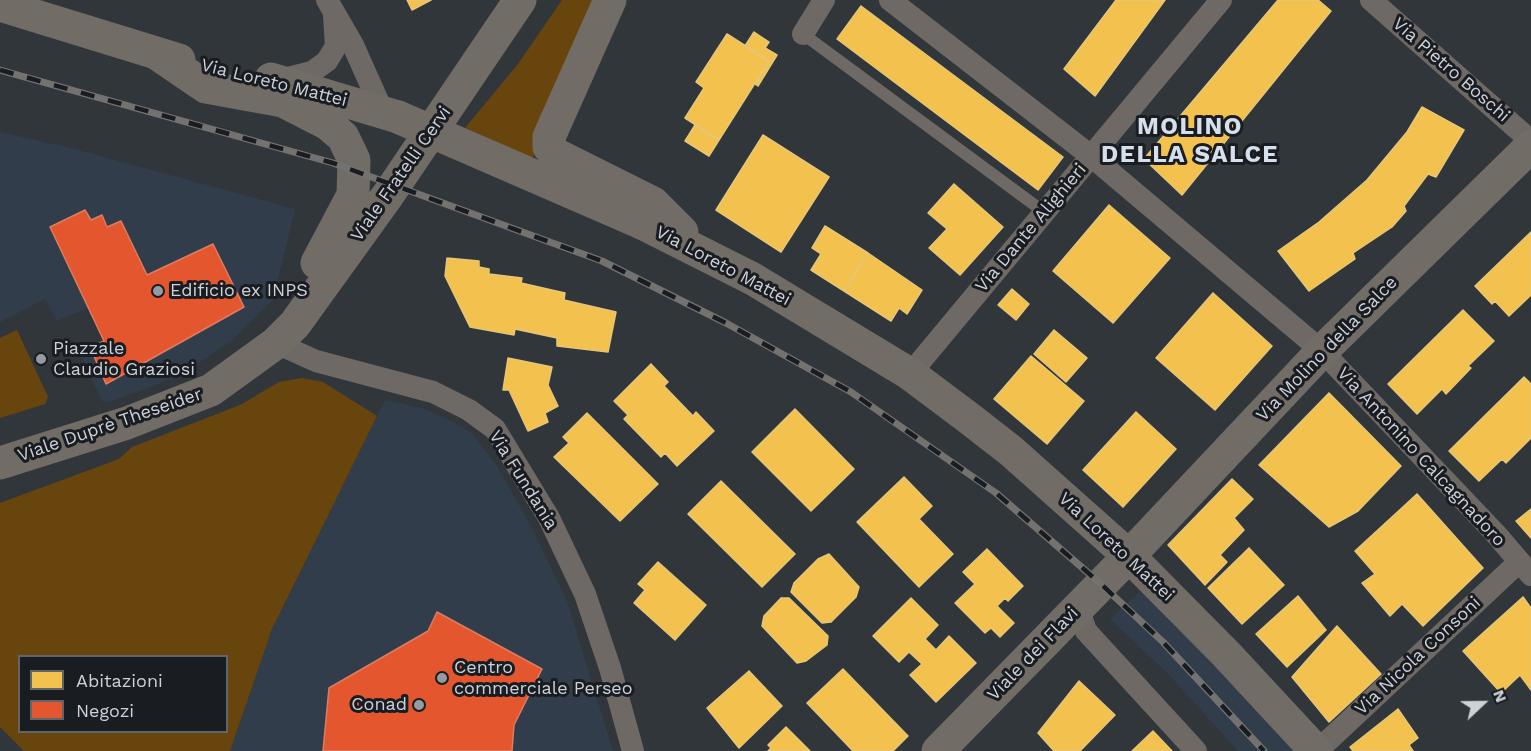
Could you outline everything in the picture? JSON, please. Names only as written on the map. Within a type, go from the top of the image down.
[{"type":"street","name":"Viale Fratelli Cervi","points":[[276,343],[295,324],[388,195],[520,0]]},
{"type":"street","points":[[610,0],[549,136],[549,147],[557,155],[653,203],[705,255]]},
{"type":"street","points":[[803,34],[824,0]]},
{"type":"street","name":"Via Antonino Calcagnadoro","points":[[890,0],[1091,156],[1322,351],[1525,568]]},
{"type":"street","name":"Via Dante Alighieri","points":[[910,374],[1221,0]]},
{"type":"street","name":"Via Pietro Boschi","points":[[1371,0],[1531,141]]},
{"type":"street","name":"Via Loreto Mattei","points":[[0,5],[159,55],[279,80],[390,114],[642,223],[753,279],[910,374],[1011,451],[1139,555],[1316,751]]},
{"type":"street","points":[[279,80],[312,72],[327,61],[336,46],[330,6]]},
{"type":"street","points":[[330,6],[390,114]]},
{"type":"street","points":[[127,423],[217,371],[269,325],[324,255],[353,195],[355,180],[354,160],[350,150],[343,137],[328,124],[283,100],[206,87],[159,55]]},
{"type":"street","name":"Via Molino della Salce","points":[[1139,555],[1322,351],[1531,146]]},
{"type":"street","name":"Viale Duprè Theseider","points":[[0,463],[127,423],[211,390],[276,343]]},
{"type":"street","name":"Via Fundania","points":[[276,343],[316,361],[433,392],[469,410],[495,429],[549,518],[585,594],[610,668],[633,751]]},
{"type":"street","name":"Viale dei Flavi","points":[[938,751],[1075,621],[1139,555]]},
{"type":"street","name":"Via Nicola Consoni","points":[[1316,751],[1525,568]]},
{"type":"street","points":[[1075,621],[1196,751]]},
{"type":"lane","points":[[803,34],[1044,212]]},
{"type":"shaded area","points":[[562,0],[599,0],[532,159],[465,128],[518,64]]},
{"type":"shaded area","points":[[0,132],[71,148],[295,209],[273,300],[230,342],[181,375],[110,402],[102,401],[81,356],[90,347],[104,341],[88,308],[57,321],[45,299],[0,322]]},
{"type":"shaded area","points":[[17,330],[48,397],[45,404],[0,418],[0,338]]},
{"type":"shaded area","points":[[302,378],[323,382],[377,416],[272,629],[230,751],[24,751],[0,727],[0,503],[119,459],[132,447],[240,405],[279,382]]},
{"type":"shaded area","points":[[385,400],[425,409],[472,433],[497,466],[533,530],[567,601],[613,751],[230,751],[272,629]]},
{"type":"shaded area","points":[[1142,590],[1297,751],[1238,751],[1169,675],[1110,619]]},
{"type":"building: Abitazioni","points":[[407,0],[431,0],[412,10]]},
{"type":"building: Abitazioni","points":[[1116,0],[1165,0],[1095,96],[1064,69]]},
{"type":"building: Abitazioni","points":[[1278,0],[1318,0],[1331,11],[1182,195],[1144,159]]},
{"type":"building: Abitazioni","points":[[861,6],[1063,157],[1038,190],[837,39]]},
{"type":"building: Abitazioni","points":[[754,32],[769,42],[765,48],[777,55],[758,86],[755,84],[769,61],[745,46]]},
{"type":"building: Abitazioni","points":[[727,34],[769,61],[719,140],[685,118],[704,88],[696,82]]},
{"type":"building: Abitazioni","points":[[1422,107],[1464,130],[1436,177],[1428,174],[1404,206],[1406,211],[1392,227],[1353,253],[1355,259],[1309,291],[1278,251],[1319,222],[1367,180],[1407,132]]},
{"type":"building: Abitazioni","points":[[695,125],[719,140],[709,156],[685,141]]},
{"type":"building: Abitazioni","points":[[763,135],[829,177],[781,252],[716,210]]},
{"type":"building: Abitazioni","points":[[954,184],[1003,227],[960,275],[929,248],[947,229],[928,213]]},
{"type":"building: Abitazioni","points":[[1109,205],[1170,258],[1113,323],[1053,271]]},
{"type":"building: Abitazioni","points":[[825,226],[868,253],[844,291],[811,270],[821,254],[812,248]]},
{"type":"building: Abitazioni","points":[[1531,232],[1531,295],[1509,316],[1495,301],[1492,304],[1475,286]]},
{"type":"building: Abitazioni","points":[[868,253],[922,290],[907,314],[899,308],[891,321],[844,291]]},
{"type":"building: Abitazioni","points":[[447,258],[479,261],[479,267],[489,269],[489,274],[522,278],[521,283],[565,293],[564,300],[616,312],[608,352],[557,346],[557,338],[515,329],[514,335],[470,327],[445,276]]},
{"type":"building: Abitazioni","points":[[1012,289],[1029,304],[1016,320],[998,305]]},
{"type":"building: Abitazioni","points":[[1213,293],[1272,346],[1215,410],[1156,358]]},
{"type":"building: Abitazioni","points":[[1463,310],[1494,341],[1468,366],[1471,368],[1446,394],[1442,389],[1417,414],[1388,384]]},
{"type":"building: Abitazioni","points":[[1054,330],[1087,358],[1066,382],[1034,354]]},
{"type":"building: Abitazioni","points":[[1031,356],[1084,401],[1047,444],[994,399]]},
{"type":"building: Abitazioni","points":[[508,358],[552,367],[548,385],[558,406],[545,413],[548,422],[528,431],[509,390],[503,390]]},
{"type":"building: Abitazioni","points":[[651,364],[668,382],[664,386],[693,416],[696,412],[714,431],[677,466],[665,453],[661,457],[624,419],[628,415],[614,401]]},
{"type":"building: Abitazioni","points":[[1524,377],[1531,384],[1531,438],[1506,463],[1502,459],[1479,481],[1449,451]]},
{"type":"building: Abitazioni","points":[[1329,393],[1401,466],[1358,511],[1329,527],[1259,465]]},
{"type":"building: Abitazioni","points":[[795,409],[854,469],[811,511],[752,452]]},
{"type":"building: Abitazioni","points":[[1136,412],[1176,449],[1123,507],[1083,470]]},
{"type":"building: Abitazioni","points":[[587,413],[658,484],[620,521],[554,457],[569,443],[563,437]]},
{"type":"building: Abitazioni","points":[[904,477],[932,506],[919,519],[953,554],[919,587],[857,522]]},
{"type":"building: Abitazioni","points":[[1232,479],[1253,499],[1234,518],[1244,530],[1220,555],[1227,562],[1205,585],[1168,545]]},
{"type":"building: Abitazioni","points":[[721,481],[795,554],[762,587],[688,514]]},
{"type":"building: Abitazioni","points":[[1417,494],[1483,568],[1423,626],[1402,604],[1390,616],[1362,583],[1375,574],[1355,551]]},
{"type":"building: Abitazioni","points":[[1531,509],[1531,538],[1516,521]]},
{"type":"building: Abitazioni","points":[[1249,548],[1284,585],[1242,624],[1208,588]]},
{"type":"building: Abitazioni","points":[[987,549],[1023,586],[1008,601],[1005,598],[997,606],[1014,623],[1000,637],[991,628],[985,633],[955,603],[975,584],[963,572]]},
{"type":"building: Abitazioni","points":[[829,554],[859,587],[856,597],[831,622],[822,623],[791,592],[794,583],[818,559]]},
{"type":"building: Abitazioni","points":[[658,562],[706,605],[675,640],[634,603],[645,590],[638,584]]},
{"type":"building: Abitazioni","points":[[1298,596],[1326,630],[1287,667],[1256,634]]},
{"type":"building: Abitazioni","points":[[1523,597],[1531,608],[1531,690],[1520,675],[1501,693],[1463,651]]},
{"type":"building: Abitazioni","points":[[781,598],[789,598],[828,636],[827,645],[806,661],[797,663],[762,626],[764,616]]},
{"type":"building: Abitazioni","points":[[911,598],[938,625],[925,639],[936,650],[949,636],[976,663],[936,702],[910,675],[922,664],[909,652],[899,662],[873,636]]},
{"type":"building: Abitazioni","points":[[1337,626],[1381,674],[1329,722],[1292,677]]},
{"type":"building: Abitazioni","points":[[843,669],[908,736],[893,751],[853,751],[807,703]]},
{"type":"building: Abitazioni","points":[[749,671],[782,706],[739,748],[707,708]]},
{"type":"building: Abitazioni","points":[[1079,681],[1115,715],[1080,751],[1054,751],[1038,733]]},
{"type":"building: Abitazioni","points":[[1398,709],[1418,738],[1409,745],[1413,751],[1353,751],[1350,747]]},
{"type":"building: Abitazioni","points":[[786,727],[810,751],[768,751],[771,748],[768,745]]},
{"type":"building: Abitazioni","points":[[1153,731],[1172,751],[1132,751]]},
{"type":"building: Negozi","name":"Edificio ex INPS","points":[[85,210],[91,220],[102,215],[107,227],[121,221],[147,275],[213,244],[244,307],[106,384],[90,347],[104,341],[50,227]]},
{"type":"building: Negozi","name":"Centro commerciale Perseo","points":[[437,612],[542,669],[514,725],[512,751],[323,751],[329,688],[428,631]]},
{"type":"railway","points":[[0,70],[333,163],[602,261],[726,323],[851,392],[996,493],[1101,584],[1163,642],[1264,751]]},
{"type":"place","name":"Edificio ex INPS","points":[[158,291]]},
{"type":"place","name":"Piazzale Claudio Graziosi","points":[[41,359]]},
{"type":"place","name":"Centro commerciale Perseo","points":[[442,678]]},
{"type":"place","name":"Conad","points":[[419,705]]},
{"type":"district","name":"MOLINO DELLA SALCE","points":[[1190,141]]}]
